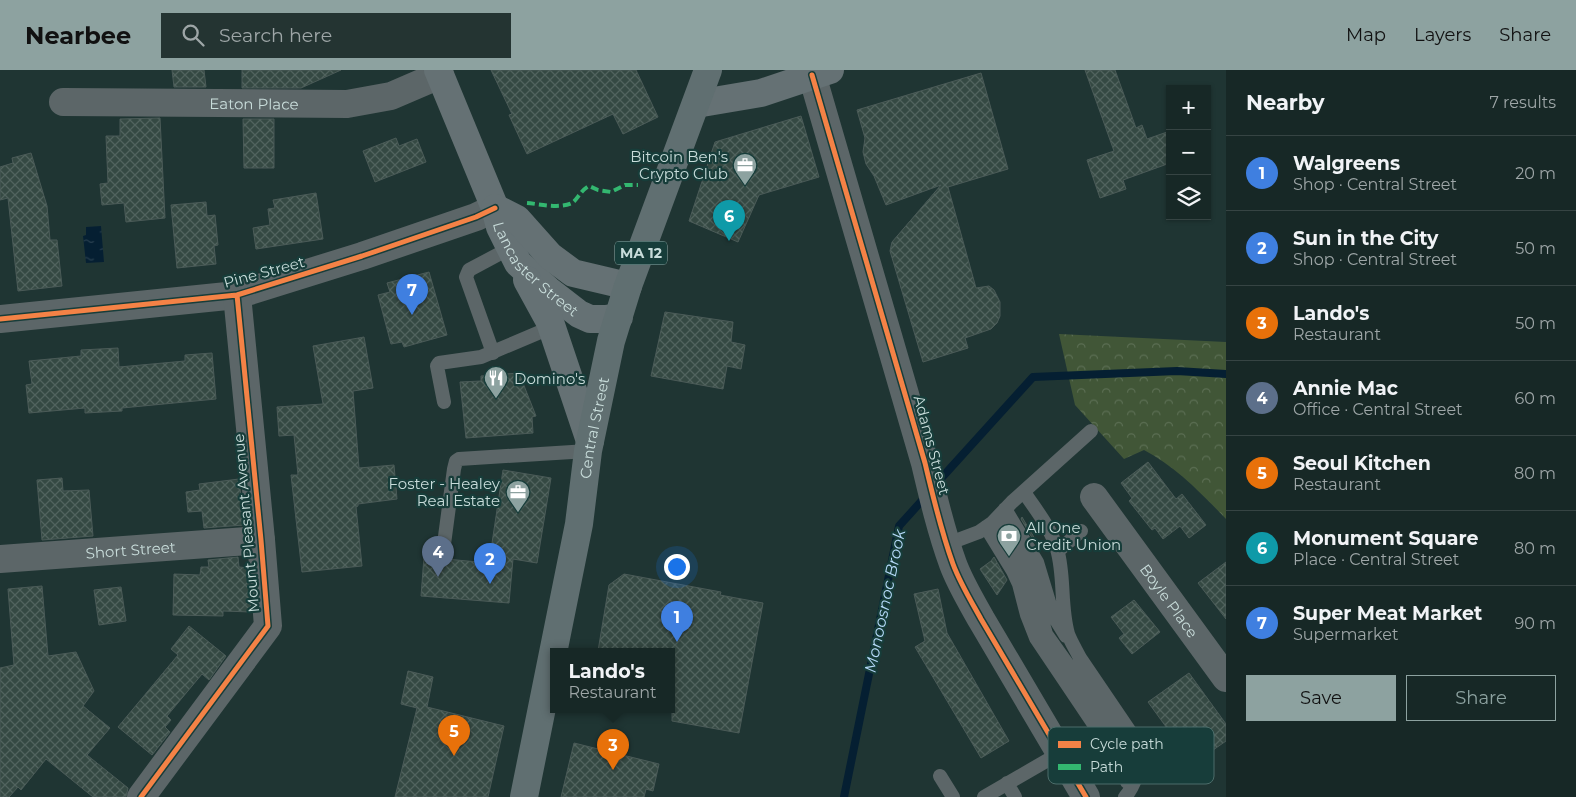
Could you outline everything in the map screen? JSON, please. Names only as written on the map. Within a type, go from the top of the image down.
[{"type":"main road","name":"Central Street","points":[[554,648],[579,524],[589,446],[611,341],[628,286],[708,70]]},
{"type":"main road","name":"Lancaster Street","points":[[439,72],[495,208],[500,227],[520,249],[548,290],[580,314],[590,319],[619,317]]},
{"type":"main road","points":[[696,104],[761,93],[821,73]]},
{"type":"main road","points":[[520,249],[552,327],[589,446]]},
{"type":"main road","name":"Lancaster Street","points":[[520,249],[550,256],[573,273],[628,286]]},
{"type":"main road","name":"Central Street","points":[[524,797],[550,668]]},
{"type":"street","name":"Eaton Place","points":[[63,102],[347,104],[391,96],[439,72]]},
{"type":"street","name":"Adams Street","points":[[821,73],[937,513],[953,565],[965,591],[1048,733]]},
{"type":"street","name":"Pine Street","points":[[0,319],[237,295],[362,256],[476,217],[495,208]]},
{"type":"street","name":"Mount Pleasant Avenue","points":[[141,797],[268,626],[262,540],[237,295]]},
{"type":"street","name":"Boyle Place","points":[[1094,497],[1226,678]]},
{"type":"street","name":"Short Street","points":[[0,559],[262,540]]},
{"type":"street","name":"Adams Street","points":[[1078,784],[1086,797]]},
{"type":"lane","points":[[493,353],[466,276],[470,270],[520,249]]},
{"type":"lane","points":[[444,402],[437,366],[439,363],[481,357],[552,327]]},
{"type":"lane","points":[[947,544],[979,532],[1091,431]]},
{"type":"lane","points":[[444,544],[456,461],[459,459],[589,446]]},
{"type":"lane","points":[[1024,492],[1052,536],[1058,551],[1068,634],[1080,658],[1127,727]]},
{"type":"lane","points":[[996,518],[1037,562],[1054,615],[1059,626],[1075,648]]},
{"type":"lane","points":[[996,518],[1021,560],[1031,582],[1046,634],[1111,727]]},
{"type":"lane","points":[[1058,551],[1082,531]]},
{"type":"lane","points":[[984,797],[1048,760]]},
{"type":"lane","points":[[940,776],[952,797]]},
{"type":"lane","points":[[1007,783],[1015,797]]},
{"type":"lane","points":[[1125,797],[1130,784]]},
{"type":"lane","points":[[1125,797],[1133,784]]},
{"type":"green space","points":[[1059,334],[1226,342],[1226,519],[1188,481],[1167,464],[1144,450],[1124,459],[1075,405]]},
{"type":"water","points":[[101,226],[104,262],[86,263],[83,236],[86,235],[86,227]]},
{"type":"building","points":[[172,70],[204,70],[206,87],[174,87]]},
{"type":"building","points":[[242,70],[341,70],[301,88],[242,88]]},
{"type":"building","points":[[491,70],[636,70],[658,117],[623,134],[613,114],[527,154],[509,115],[512,114]]},
{"type":"building","points":[[1085,70],[1115,70],[1136,128],[1142,125],[1147,139],[1166,132],[1166,164],[1123,180],[1126,189],[1100,198],[1087,160],[1114,151]]},
{"type":"building","points":[[981,73],[1008,169],[948,187],[976,288],[989,286],[994,290],[1000,302],[1000,316],[997,323],[991,329],[965,338],[968,348],[923,362],[890,251],[892,242],[941,185],[886,205],[874,176],[866,164],[863,152],[865,138],[857,110]]},
{"type":"building","name":"Bitcoin Ben's Crypto Club","points":[[801,116],[819,177],[759,195],[738,242],[689,221],[715,142]]},
{"type":"building","points":[[160,118],[165,218],[126,222],[124,203],[102,205],[100,184],[108,183],[106,136],[120,136],[120,119]]},
{"type":"building","points":[[243,119],[274,119],[274,168],[244,168]]},
{"type":"building","points":[[396,138],[399,146],[417,139],[426,162],[375,182],[363,151]]},
{"type":"building","points":[[31,153],[47,206],[50,240],[57,240],[62,286],[18,291],[8,198],[0,200],[0,167],[13,163],[12,158]]},
{"type":"building","points":[[316,193],[323,239],[256,249],[253,228],[270,225],[268,209],[275,208],[273,200]]},
{"type":"building","points":[[206,202],[207,216],[215,215],[218,245],[214,246],[216,264],[177,268],[171,205]]},
{"type":"building","points":[[429,272],[447,335],[404,347],[402,342],[391,344],[378,295],[390,292],[387,283]]},
{"type":"building","points":[[665,312],[733,322],[731,342],[745,345],[741,369],[727,366],[723,389],[651,376]]},
{"type":"building","points":[[364,337],[373,388],[353,391],[359,468],[394,465],[397,499],[358,504],[356,507],[362,566],[302,572],[291,475],[298,475],[294,435],[279,436],[277,407],[323,404],[313,346]]},
{"type":"building","points":[[118,348],[119,367],[185,361],[185,355],[212,353],[216,399],[122,408],[122,411],[85,413],[85,408],[29,413],[26,385],[32,384],[29,361],[81,356],[81,350]]},
{"type":"building","name":"Domino's","points":[[519,373],[536,416],[532,417],[533,433],[466,438],[460,382],[481,381],[481,376]]},
{"type":"building","points":[[1148,462],[1176,499],[1182,494],[1206,525],[1189,538],[1180,526],[1163,539],[1155,528],[1152,530],[1129,501],[1132,498],[1121,483]]},
{"type":"building","points":[[503,470],[551,478],[537,563],[513,559],[509,603],[421,596],[424,557],[489,563]]},
{"type":"building","points":[[62,478],[63,491],[89,490],[93,536],[42,540],[37,480]]},
{"type":"building","points":[[239,479],[244,525],[204,528],[202,511],[188,512],[186,492],[200,490],[199,484]]},
{"type":"building","points":[[1022,517],[1035,539],[1034,541],[1021,519]]},
{"type":"building","points":[[238,557],[239,567],[248,568],[251,612],[223,611],[223,616],[173,615],[174,574],[200,575],[201,567],[209,567],[208,560]]},
{"type":"building","points":[[994,557],[1007,580],[997,595],[980,569]]},
{"type":"building","points":[[1226,562],[1226,619],[1198,583]]},
{"type":"building","points":[[624,574],[721,592],[720,595],[763,603],[739,733],[672,721],[672,713],[675,713],[675,648],[598,648],[609,585]]},
{"type":"building","points":[[42,586],[48,656],[76,652],[94,691],[83,706],[110,728],[87,755],[128,788],[126,797],[93,797],[46,759],[21,790],[18,787],[9,797],[0,797],[0,668],[14,665],[8,589]]},
{"type":"building","points":[[121,587],[126,621],[99,625],[94,590]]},
{"type":"building","points":[[938,589],[947,633],[1009,741],[981,758],[915,647],[925,641],[914,594]]},
{"type":"building","points":[[1134,600],[1160,632],[1132,654],[1119,638],[1124,634],[1111,617]]},
{"type":"building","points":[[189,626],[226,656],[209,680],[202,674],[167,716],[171,720],[165,727],[170,732],[152,755],[118,727],[178,655],[171,649]]},
{"type":"building","points":[[408,671],[433,677],[427,707],[504,726],[488,797],[395,797],[417,708],[401,704]]},
{"type":"building","points":[[1189,673],[1226,724],[1226,741],[1214,749],[1214,727],[1166,727],[1148,702]]},
{"type":"building","points":[[574,743],[659,764],[653,791],[646,789],[644,797],[561,797]]},
{"type":"waterway","name":"Monoosnoc Brook","points":[[936,484],[1033,377],[1177,371],[1226,374]]},
{"type":"waterway","name":"Monoosnoc Brook","points":[[844,797],[899,526],[927,495]]},
{"type":"marked path","points":[[527,203],[561,206],[572,203],[589,186],[611,192],[625,185],[638,185]]},
{"type":"cycle path","points":[[812,75],[953,564],[962,585],[981,619],[1048,733]]},
{"type":"cycle path","points":[[0,319],[237,295],[362,256],[476,217],[495,208]]},
{"type":"cycle path","points":[[141,797],[268,626],[237,295]]},
{"type":"cycle path","points":[[1078,784],[1086,797]]},
{"type":"place","name":"Bitcoin Ben's Crypto Club","points":[[745,186]]},
{"type":"place","name":"Monument Square","points":[[729,241]]},
{"type":"place","name":"Super Meat Market","points":[[412,315]]},
{"type":"place","name":"Domino's","points":[[496,399]]},
{"type":"place","name":"Foster - Healey Real Estate","points":[[518,513]]},
{"type":"place","name":"All One Credit Union","points":[[1009,557]]},
{"type":"place","name":"Annie Mac","points":[[438,577]]},
{"type":"place","name":"Sun in the City","points":[[490,584]]},
{"type":"place","name":"Walgreens","points":[[677,642]]},
{"type":"place","name":"Seoul Kitchen","points":[[454,756]]},
{"type":"place","name":"Lando's","points":[[613,770]]}]
